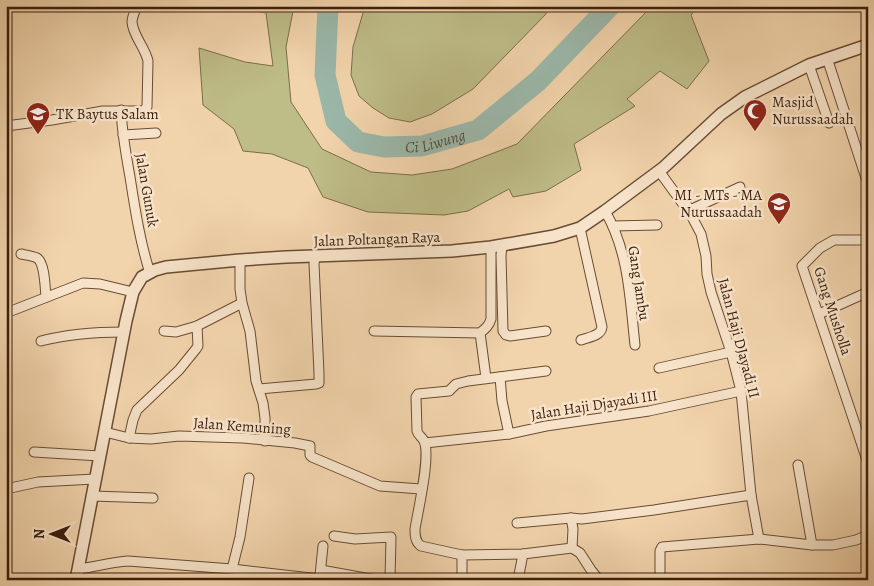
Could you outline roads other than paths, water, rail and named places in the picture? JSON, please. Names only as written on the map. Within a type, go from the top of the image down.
[{"type":"street","points":[[6,126],[103,111],[143,111],[147,107],[148,61],[132,23],[137,6]]},
{"type":"street","name":"Jalan Poltangan Raya","points":[[132,292],[142,277],[166,267],[240,260],[452,251],[497,246],[554,236],[580,228],[661,170],[721,114],[750,94],[809,65],[868,45]]},
{"type":"street","points":[[827,58],[866,178]]},
{"type":"street","points":[[809,65],[829,123]]},
{"type":"street","name":"Jalan Gunuk","points":[[122,110],[123,135],[145,257],[150,273]]},
{"type":"street","points":[[123,135],[156,133]]},
{"type":"street","points":[[661,170],[686,206],[692,209],[740,187]]},
{"type":"street","name":"Jalan Haji DJayadi II","points":[[661,170],[691,215],[701,234],[711,292],[731,352],[741,391],[751,495],[759,539]]},
{"type":"street","name":"Gang Jambu","points":[[604,211],[613,226],[625,264],[634,345]]},
{"type":"street","name":"Gang Jambu","points":[[613,226],[657,224]]},
{"type":"street","points":[[580,228],[602,327],[602,332],[599,334],[581,340]]},
{"type":"street","name":"Gang Musholla","points":[[868,240],[834,240],[820,248],[802,266],[868,463]]},
{"type":"street","points":[[497,246],[501,256],[503,331],[506,336],[510,336],[546,331]]},
{"type":"street","points":[[374,332],[480,333],[487,328],[491,319],[497,246]]},
{"type":"street","points":[[21,254],[37,258],[41,262],[46,297]]},
{"type":"street","points":[[259,389],[296,387],[319,383],[315,257]]},
{"type":"street","points":[[240,260],[240,289],[250,331],[256,381],[263,403],[265,441]]},
{"type":"street","points":[[6,313],[83,283],[100,284],[132,292],[77,574]]},
{"type":"street","points":[[818,314],[868,292]]},
{"type":"street","points":[[164,330],[176,332],[197,326],[242,302]]},
{"type":"street","points":[[129,438],[133,420],[138,410],[179,370],[198,346],[197,326]]},
{"type":"street","points":[[41,341],[78,334],[124,332]]},
{"type":"street","points":[[480,333],[486,378]]},
{"type":"street","name":"Jalan Haji Djayadi III","points":[[659,368],[731,352]]},
{"type":"street","points":[[546,371],[468,381],[456,384],[450,391],[418,394],[415,402],[416,431],[424,440],[426,458],[415,536],[421,546],[462,555],[523,554],[572,548],[580,553],[600,580]]},
{"type":"street","points":[[500,377],[502,401],[509,434]]},
{"type":"street","name":"Jalan Haji Djayadi III","points":[[424,443],[509,434],[546,426],[649,411],[741,391]]},
{"type":"street","name":"Jalan Kemuning","points":[[104,432],[129,438],[151,439],[180,436],[243,438],[295,443],[310,446],[310,455],[312,457],[380,486],[421,490]]},
{"type":"street","points":[[34,452],[100,456]]},
{"type":"street","points":[[798,465],[812,545]]},
{"type":"street","points":[[232,569],[240,537],[248,478]]},
{"type":"street","points":[[6,489],[38,482],[95,479]]},
{"type":"street","points":[[517,523],[571,518],[582,519],[751,495]]},
{"type":"street","points":[[92,496],[153,498]]},
{"type":"street","points":[[571,518],[572,548]]},
{"type":"street","points":[[660,580],[662,547],[759,539],[812,545],[833,545],[856,540],[868,535]]},
{"type":"street","points":[[334,536],[355,539],[391,537],[390,580]]},
{"type":"street","points":[[320,576],[322,546]]},
{"type":"street","points":[[518,580],[523,554]]},
{"type":"street","points":[[462,555],[462,580]]},
{"type":"street","points":[[77,574],[97,566],[128,561],[376,580]]},
{"type":"waterway","name":"Ci Liwung","points":[[328,6],[325,75],[336,121],[358,142],[384,147],[422,146],[478,130],[538,81],[610,6]]},
{"type":"place","name":"Masjid Nurussaadah","points":[[755,132]]},
{"type":"place","name":"TK Baytus Salam","points":[[38,135]]},
{"type":"place","name":"MI - MTs - MA Nurussaadah","points":[[779,225]]}]
